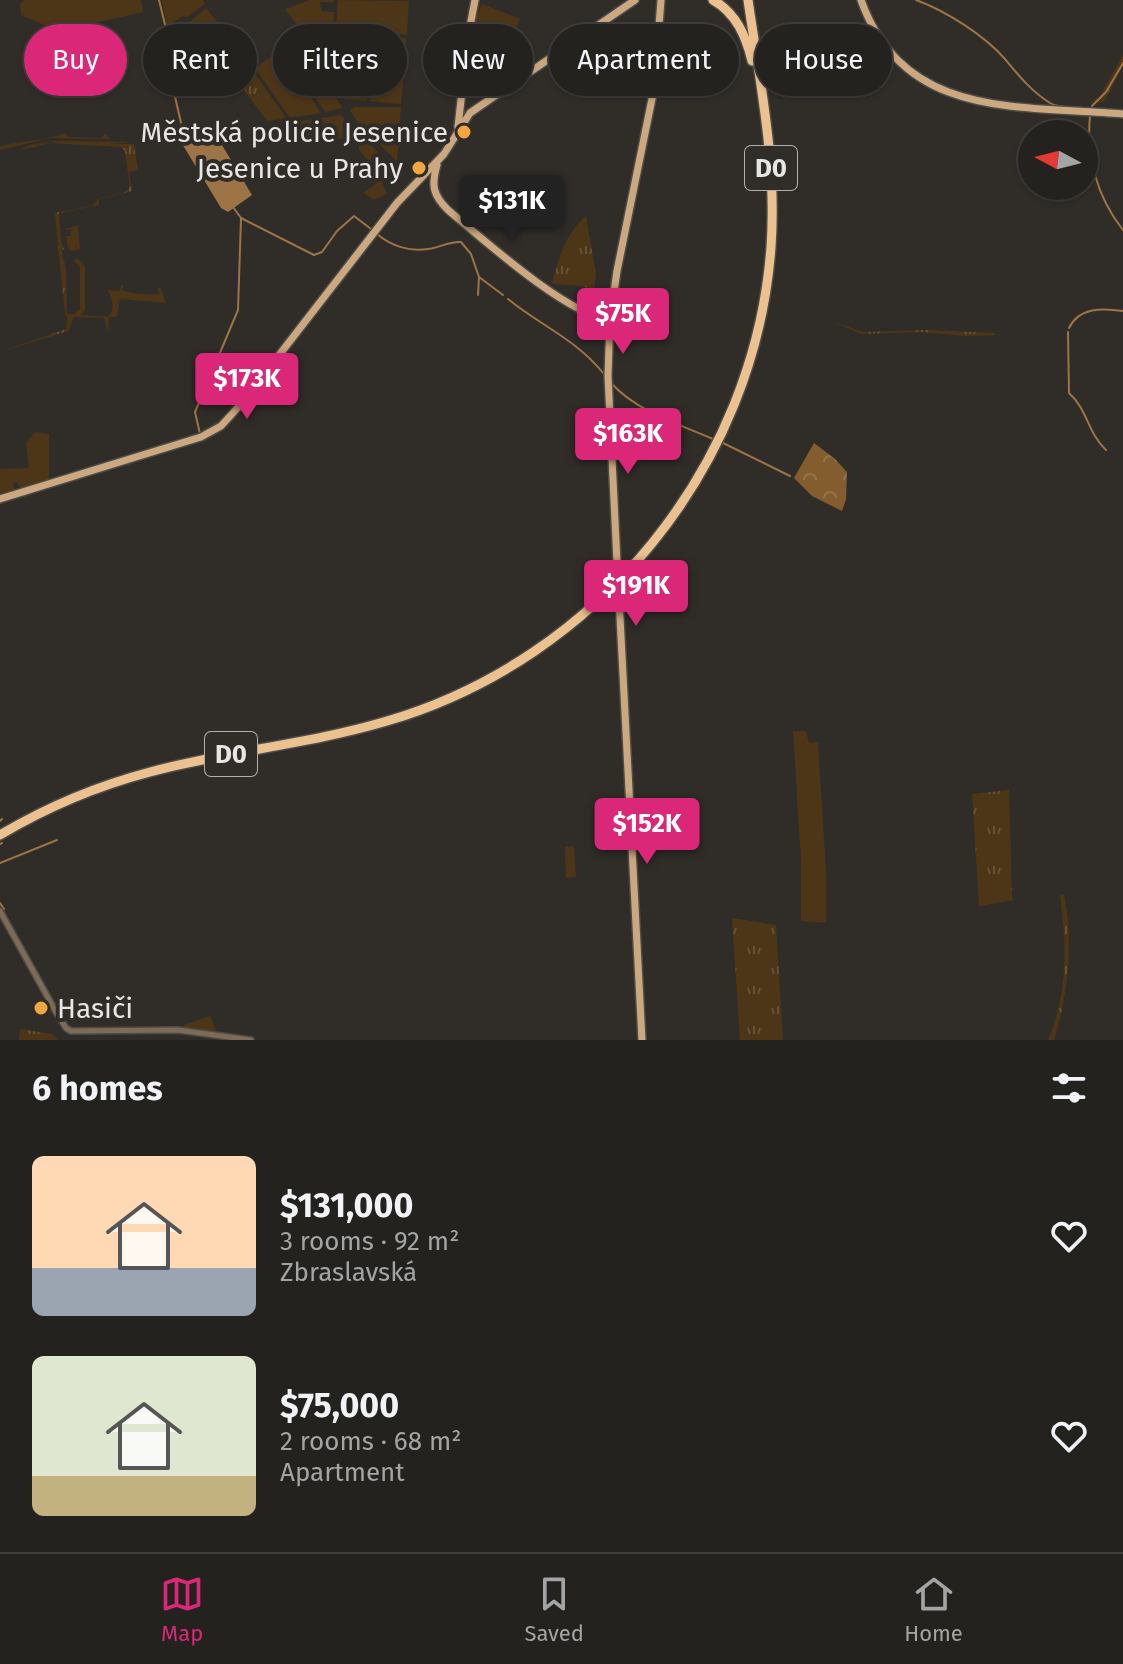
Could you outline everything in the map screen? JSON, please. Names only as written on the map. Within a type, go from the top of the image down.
[{"type":"highway","points":[[713,0],[737,22],[752,61]]},
{"type":"highway","name":"D0","points":[[721,429],[748,347],[761,289],[765,250],[766,175],[745,0]]},
{"type":"highway","name":"D0","points":[[0,835],[73,797],[114,782],[172,766],[373,725],[423,710],[491,678],[553,639],[590,610],[627,574],[678,511],[712,448],[745,377],[760,322],[772,231],[769,141],[745,0]]},
{"type":"highway","name":"D0","points":[[0,829],[71,792],[121,774],[373,720],[445,695],[497,669],[572,618],[624,570],[673,508],[712,448]]},
{"type":"main road","points":[[459,129],[475,0]]},
{"type":"main road","points":[[0,499],[189,442],[221,426],[397,203],[436,163],[476,108],[616,16],[635,0]]},
{"type":"main road","points":[[861,0],[871,24],[889,50],[909,70],[943,91],[987,103],[1123,114]]},
{"type":"main road","points":[[642,1040],[608,376],[612,304],[653,100],[660,2]]},
{"type":"main road","points":[[462,99],[476,108]]},
{"type":"main road","points":[[436,163],[432,184],[438,200],[482,239],[547,287],[596,318],[610,320]]},
{"type":"main road","points":[[596,318],[607,312],[612,304]]},
{"type":"street","points":[[0,911],[68,1030],[146,1029],[251,1040]]},
{"type":"green space","points":[[24,0],[141,0],[143,12],[94,24],[42,24],[21,15],[20,4]]},
{"type":"green space","points":[[162,0],[203,0],[205,4],[187,17],[166,24]]},
{"type":"green space","points":[[310,0],[334,0],[320,2],[321,11],[334,12],[333,24],[296,24],[285,9]]},
{"type":"green space","points":[[338,0],[409,1],[407,35],[407,24],[336,24]]},
{"type":"green space","points":[[482,4],[520,19],[518,24],[474,24]]},
{"type":"green space","points":[[206,8],[219,24],[187,24]]},
{"type":"green space","points":[[273,55],[273,94],[257,71],[257,67]]},
{"type":"green space","points":[[1123,55],[1123,66],[1104,102],[1090,103],[1100,96]]},
{"type":"green space","points":[[257,77],[265,88],[257,93]]},
{"type":"green space","points":[[265,88],[285,116],[283,119],[267,121],[250,98]]},
{"type":"green space","points":[[275,96],[310,96],[321,113],[290,118]]},
{"type":"green space","points":[[314,96],[335,96],[342,108],[325,112]]},
{"type":"green space","points":[[341,96],[367,96],[367,101],[343,99]]},
{"type":"green space","points":[[370,96],[402,96],[401,104],[370,101]]},
{"type":"green space","points":[[355,107],[401,107],[397,162],[356,120],[350,110]]},
{"type":"green space","points":[[341,115],[351,126],[355,139],[302,138],[302,141],[271,145],[268,126]]},
{"type":"green space","points":[[359,132],[385,160],[375,168],[359,150]]},
{"type":"green space","points":[[65,133],[68,137],[102,138],[104,134],[111,139],[50,138],[0,150],[5,145]]},
{"type":"green space","points":[[50,143],[134,144],[138,170],[129,172],[132,191],[99,199],[99,205],[59,213],[64,249],[61,251],[66,268],[67,314],[109,317],[108,331],[104,318],[74,317],[68,331],[0,352],[66,329],[68,318],[65,314],[55,213],[92,206],[98,199],[125,192],[130,187],[125,151],[121,147]]},
{"type":"green space","points":[[381,180],[387,194],[374,200],[363,193]]},
{"type":"green space","points":[[586,216],[596,274],[594,290],[552,283],[568,239]]},
{"type":"green space","points":[[78,225],[80,249],[71,251],[66,236],[71,236],[70,231],[74,230],[68,229],[66,234],[66,229]]},
{"type":"green space","points":[[77,258],[85,266],[85,310],[81,315],[73,315],[80,309],[80,266],[74,261]]},
{"type":"green space","points":[[121,285],[124,285],[122,290],[140,294],[159,294],[158,288],[161,288],[166,303],[120,299],[117,317],[108,317],[112,304],[107,290],[120,291]]},
{"type":"green space","points":[[834,322],[863,332],[926,330],[996,335],[923,332],[861,334]]},
{"type":"green space","points":[[35,432],[49,434],[49,480],[21,489],[16,482],[13,483],[15,491],[0,496],[0,469],[29,468],[26,443]]},
{"type":"green space","points":[[814,443],[847,472],[846,499],[842,511],[812,496],[794,478]]},
{"type":"green space","points":[[793,731],[806,731],[809,743],[818,742],[826,923],[801,921],[801,861]]},
{"type":"green space","points":[[1009,790],[1014,900],[979,906],[972,794]]},
{"type":"green space","points":[[574,846],[576,877],[566,878],[565,847]]},
{"type":"green space","points":[[1064,895],[1069,931],[1066,986],[1054,1040],[1048,1040],[1059,1005],[1064,969],[1060,896]]},
{"type":"green space","points":[[732,918],[776,925],[783,1040],[740,1040]]},
{"type":"green space","points":[[210,1016],[216,1030],[214,1032],[182,1028],[184,1025]]},
{"type":"green space","points":[[20,1029],[52,1034],[58,1040],[19,1040]]},
{"type":"shaded area","points":[[209,135],[219,140],[252,195],[228,212],[221,208],[181,142],[184,136]]},
{"type":"waterway","points":[[159,0],[172,53],[171,79],[184,136]]},
{"type":"waterway","points":[[916,0],[952,17],[976,33],[1050,103],[1091,110]]},
{"type":"waterway","points":[[1092,106],[1106,92],[1123,63]]},
{"type":"waterway","points":[[1090,116],[1090,146],[1095,176],[1106,204],[1123,230]]},
{"type":"waterway","points":[[233,207],[241,218],[314,255],[322,252],[337,231],[354,216],[371,229]]},
{"type":"waterway","points":[[200,434],[195,412],[238,310],[241,218]]},
{"type":"waterway","points":[[377,234],[395,245],[414,250],[461,242],[471,254],[479,277],[503,295]]},
{"type":"waterway","points":[[478,295],[479,277]]},
{"type":"waterway","points":[[508,299],[582,351],[604,374]]},
{"type":"waterway","points":[[1069,328],[1085,313],[1123,311]]},
{"type":"waterway","points":[[1068,332],[1069,393],[1106,450]]},
{"type":"waterway","points":[[612,384],[646,410],[713,439]]},
{"type":"waterway","points":[[719,441],[790,476]]},
{"type":"waterway","points":[[0,863],[57,840]]},
{"type":"waterway","points":[[0,903],[4,909]]},
{"type":"place","name":"Městská policie Jesenice","points":[[464,132]]},
{"type":"place","name":"Jesenice u Prahy","points":[[419,168]]},
{"type":"place","name":"Hasiči","points":[[41,1008]]}]
